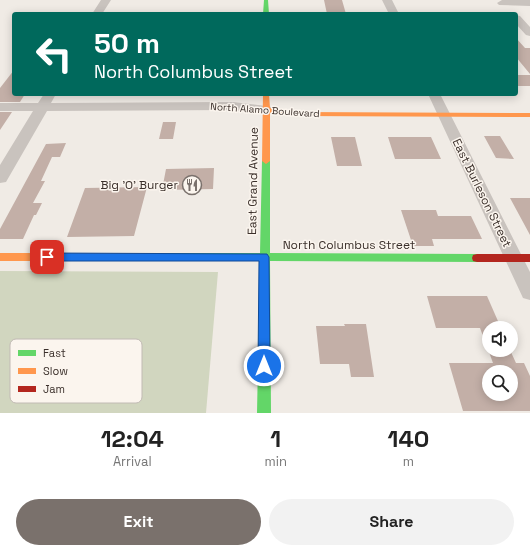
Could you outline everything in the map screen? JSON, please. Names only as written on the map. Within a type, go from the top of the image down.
[{"type":"main road","points":[[266,0],[266,12]]},
{"type":"main road","name":"East Grand Avenue","points":[[264,413],[266,96]]},
{"type":"main road","name":"North Alamo Boulevard","points":[[266,110],[299,114],[530,114]]},
{"type":"main road","name":"North Columbus Street","points":[[0,257],[522,258]]},
{"type":"street","points":[[98,12],[106,0]]},
{"type":"street","points":[[387,0],[393,12]]},
{"type":"street","points":[[500,2],[530,3]]},
{"type":"street","points":[[500,2],[510,12]]},
{"type":"street","points":[[518,20],[530,33]]},
{"type":"street","name":"East Burleson Street","points":[[435,96],[522,258],[530,292]]},
{"type":"street","points":[[0,178],[46,100]]},
{"type":"street","name":"North Alamo Boulevard","points":[[0,107],[46,100],[233,106],[266,110]]},
{"type":"green space","points":[[0,271],[218,272],[206,413],[0,413]]},
{"type":"building","points":[[324,0],[342,0],[345,12],[327,12]]},
{"type":"building","points":[[518,40],[525,48],[530,48],[530,74],[518,59]]},
{"type":"building","points":[[12,73],[12,96],[24,96],[20,102],[0,102],[0,88]]},
{"type":"building","points":[[518,75],[530,75],[530,86],[518,86]]},
{"type":"building","points":[[0,112],[12,112],[0,130]]},
{"type":"building","points":[[163,122],[176,122],[173,139],[159,139]]},
{"type":"building","points":[[484,136],[500,136],[514,159],[496,158]]},
{"type":"building","points":[[331,137],[355,137],[362,166],[337,166]]},
{"type":"building","points":[[388,137],[431,137],[441,159],[395,159]]},
{"type":"building","points":[[66,143],[60,157],[52,157],[41,181],[45,181],[33,203],[42,203],[36,215],[34,215],[23,239],[0,239],[0,229],[46,144]]},
{"type":"building","points":[[214,168],[213,189],[162,190],[166,169]]},
{"type":"building","points":[[147,187],[134,236],[67,237],[85,188]]},
{"type":"building","points":[[510,198],[530,198],[530,235]]},
{"type":"building","points":[[401,210],[436,210],[438,216],[471,216],[482,239],[432,239],[434,246],[413,246]]},
{"type":"building","points":[[427,296],[487,296],[498,321],[482,321],[482,333],[480,328],[436,328]]},
{"type":"building","points":[[344,324],[366,324],[374,377],[351,377],[349,364],[320,364],[316,326],[345,326]]},
{"type":"building","points":[[491,357],[513,357],[516,363],[524,363],[530,376],[530,411],[463,411],[449,363],[493,363]]},
{"type":"traffic: fast","points":[[266,0],[266,12]]},
{"type":"traffic: fast","points":[[264,413],[266,161]]},
{"type":"traffic: fast","points":[[162,257],[477,258]]},
{"type":"traffic: slow","points":[[266,96],[266,161]]},
{"type":"traffic: slow","points":[[266,110],[299,114],[530,115]]},
{"type":"traffic: slow","points":[[0,257],[162,257]]},
{"type":"traffic: jam","points":[[477,258],[530,258]]},
{"type":"place","name":"Big 'O' Burger","points":[[192,185]]},
{"type":"route","points":[[47,257],[264,257],[264,366]]}]
